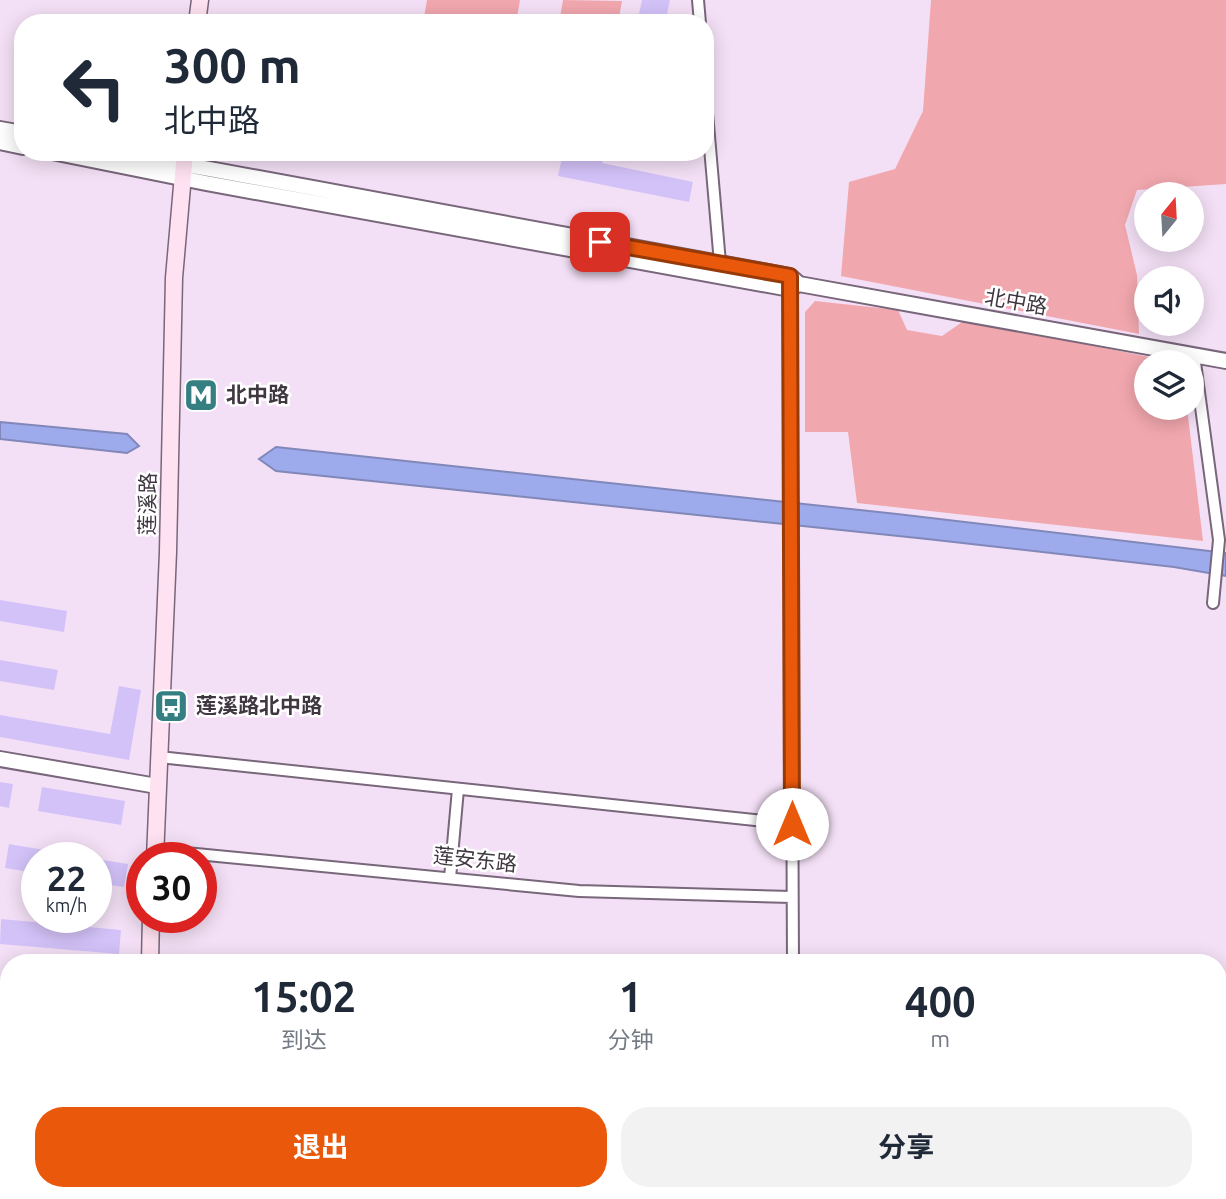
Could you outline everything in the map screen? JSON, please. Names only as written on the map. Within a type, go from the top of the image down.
[{"type":"main road","name":"莲溪路","points":[[156,842],[168,552],[174,278],[184,165]]},
{"type":"main road","points":[[150,954],[151,933]]},
{"type":"street","name":"北中路","points":[[143,161],[184,165],[720,263],[793,283]]},
{"type":"street","name":"北中路","points":[[163,161],[793,283],[1166,350]]},
{"type":"street","points":[[711,161],[720,263]]},
{"type":"street","points":[[793,283],[793,954]]},
{"type":"street","name":"北中路","points":[[1204,357],[1226,361]]},
{"type":"street","points":[[1202,420],[1219,550],[1213,603]]},
{"type":"street","points":[[159,757],[792,824]]},
{"type":"street","points":[[0,759],[158,786]]},
{"type":"street","points":[[450,878],[458,789]]},
{"type":"street","name":"莲安东路","points":[[217,859],[609,893],[792,897]]},
{"type":"shaded area","points":[[427,0],[520,0],[518,14],[425,14]]},
{"type":"shaded area","points":[[563,0],[622,1],[620,14],[561,14]]},
{"type":"shaded area","points":[[931,0],[1226,0],[1226,184],[1134,182],[1134,199],[1125,225],[1135,266],[1134,333],[841,276],[849,182],[895,169],[923,111]]},
{"type":"shaded area","points":[[815,301],[898,310],[907,330],[942,336],[965,320],[1134,354],[1134,420],[1188,420],[1203,541],[857,503],[848,432],[805,432],[805,312]]},
{"type":"water","points":[[0,422],[127,434],[139,446],[127,453],[0,439]]},
{"type":"water","points":[[276,447],[897,514],[1226,553],[1226,576],[1174,567],[927,539],[276,471],[259,459]]},
{"type":"building","points":[[642,0],[670,0],[667,14],[639,14]]},
{"type":"building","points":[[561,161],[603,161],[693,182],[689,202],[558,176]]},
{"type":"building","points":[[0,600],[67,611],[64,632],[0,621]]},
{"type":"building","points":[[0,660],[58,670],[54,690],[0,681]]},
{"type":"building","points":[[119,686],[141,690],[129,760],[0,737],[0,715],[110,734]]},
{"type":"building","points":[[0,782],[13,784],[9,808],[0,806]]},
{"type":"building","points":[[42,787],[125,801],[121,825],[38,811]]},
{"type":"building","points":[[9,844],[21,846],[21,870],[5,868]]},
{"type":"building","points":[[112,862],[126,864],[124,887],[112,885]]},
{"type":"building","points":[[1,919],[21,921],[21,933],[112,933],[112,929],[121,930],[119,954],[0,944]]},
{"type":"place","name":"北中路","points":[[201,395]]},
{"type":"place","name":"莲溪路北中路","points":[[171,706]]},
{"type":"route","points":[[600,242],[790,276],[792,824]]}]
